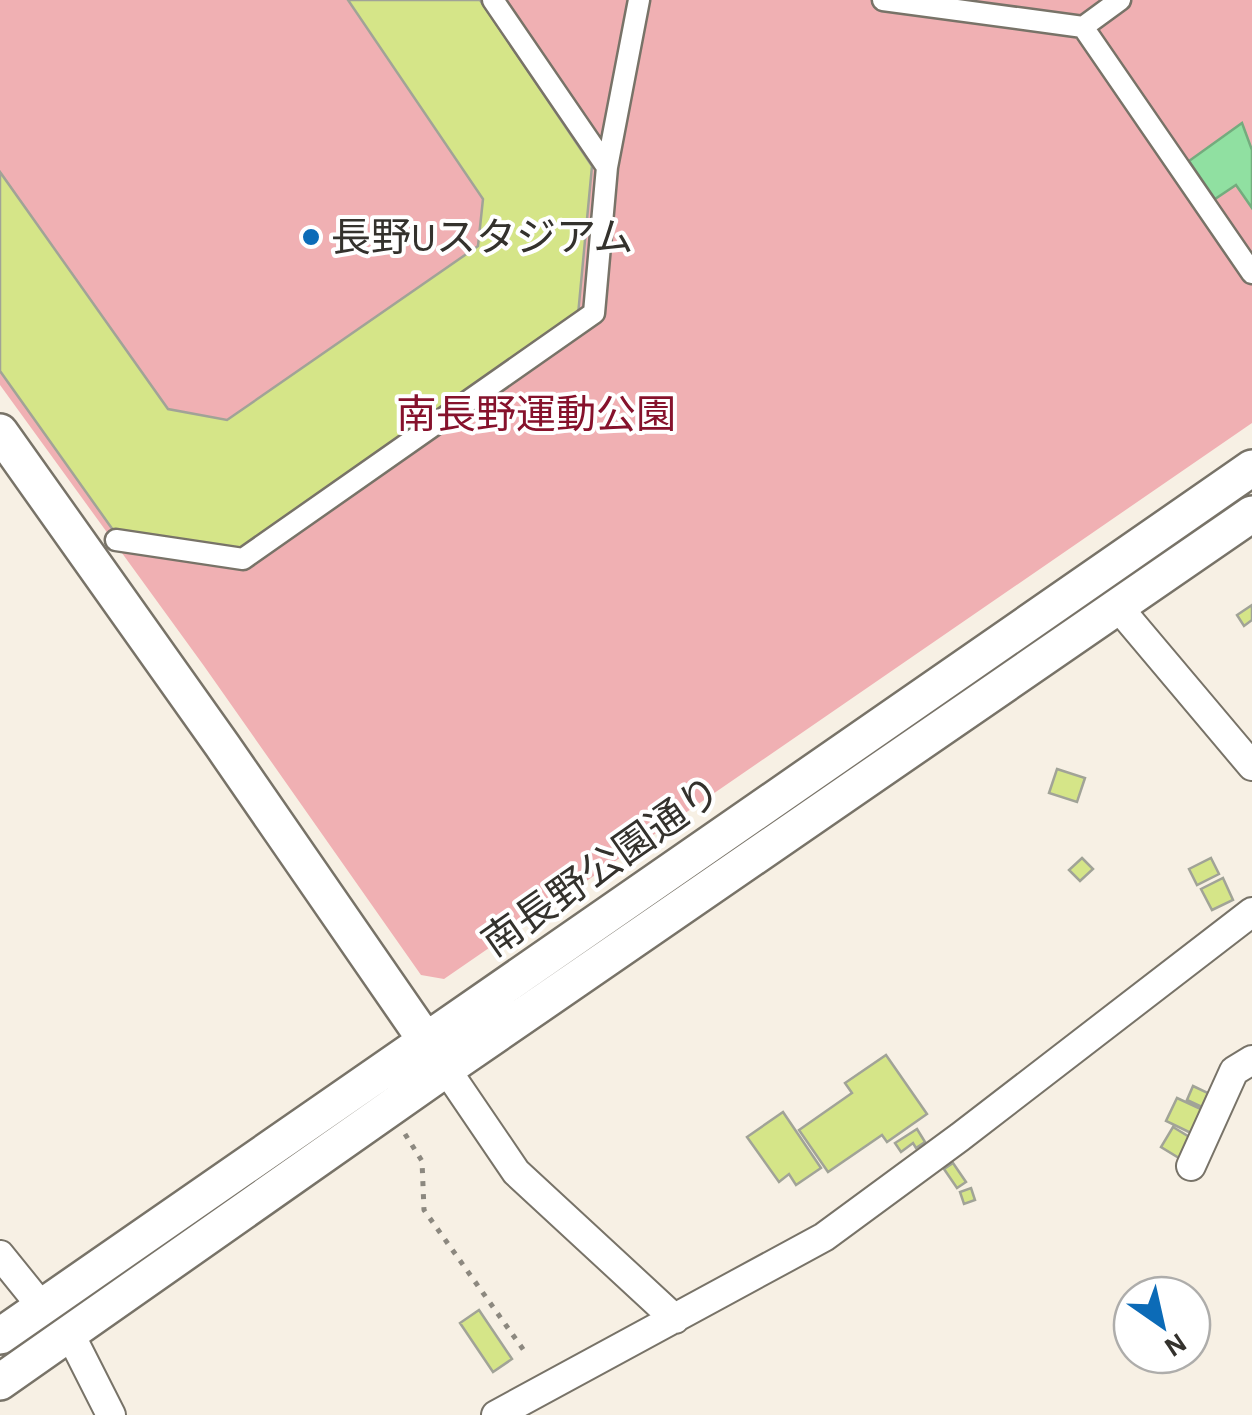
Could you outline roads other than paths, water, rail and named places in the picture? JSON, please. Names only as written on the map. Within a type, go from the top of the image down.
[{"type":"street","points":[[493,0],[607,168]]},
{"type":"street","points":[[116,540],[244,559],[594,313],[607,168],[639,0]]},
{"type":"street","points":[[883,0],[1082,27],[1120,0]]},
{"type":"street","points":[[1082,27],[1252,273]]},
{"type":"street","points":[[0,432],[222,745],[516,1172],[676,1319]]},
{"type":"street","name":"南長野公園通り","points":[[0,1336],[1252,468]]},
{"type":"street","name":"南長野公園通り","points":[[0,1382],[446,1069],[1252,514]]},
{"type":"street","points":[[1118,607],[1252,766]]},
{"type":"street","points":[[496,1415],[824,1237],[1252,912]]},
{"type":"street","points":[[1191,1166],[1234,1071],[1252,1060]]},
{"type":"street","points":[[0,1255],[42,1306]]},
{"type":"street","points":[[70,1334],[111,1415]]},
{"type":"place","name":"長野Uスタジアム","points":[[311,237]]},
{"type":"park label","name":"南長野運動公園","points":[[536,414]]}]
